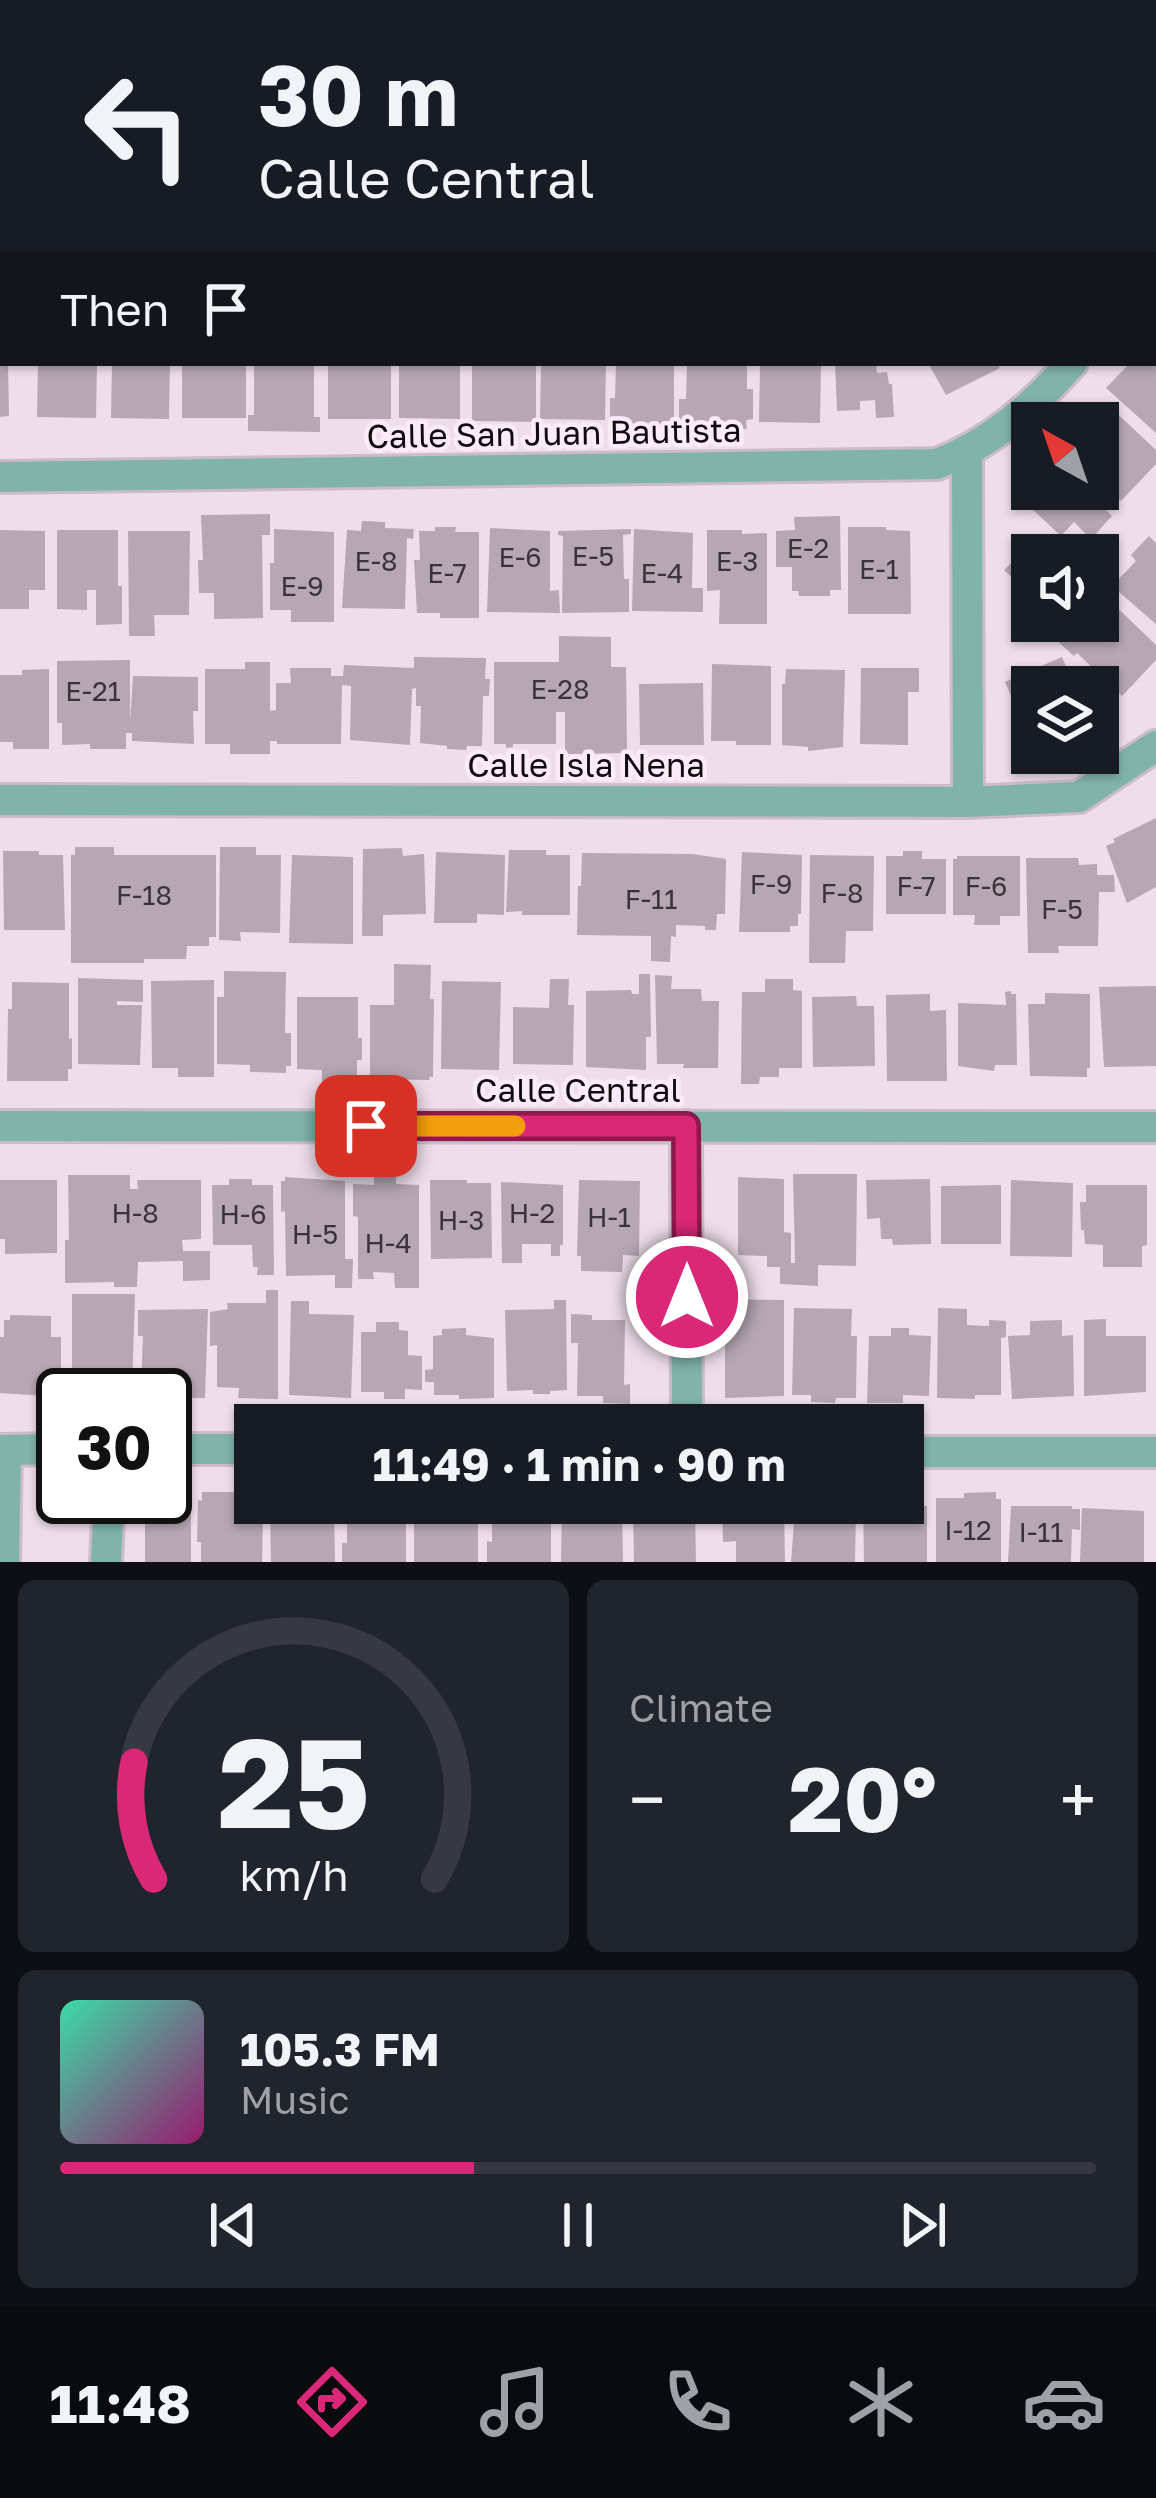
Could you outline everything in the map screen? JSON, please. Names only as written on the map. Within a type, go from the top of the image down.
[{"type":"street","name":"Calle San Juan Bautista","points":[[0,477],[937,464],[967,453],[1036,402],[1069,366]]},
{"type":"street","points":[[967,453],[968,802]]},
{"type":"street","name":"Calle Isla Nena","points":[[0,800],[968,802],[1079,797],[1156,746]]},
{"type":"street","name":"Calle Central","points":[[0,1126],[1156,1127]]},
{"type":"street","points":[[686,1126],[687,1404]]},
{"type":"street","points":[[4,1562],[3,1450],[36,1449]]},
{"type":"street","points":[[192,1449],[234,1449]]},
{"type":"street","points":[[924,1452],[1156,1453]]},
{"type":"street","points":[[106,1562],[108,1524]]},
{"type":"building","points":[[0,366],[8,366],[9,416],[0,417]]},
{"type":"building","points":[[38,366],[97,366],[96,418],[37,417]]},
{"type":"building","points":[[112,366],[170,366],[169,419],[111,418]]},
{"type":"building","points":[[182,366],[246,366],[246,418],[182,418]]},
{"type":"building","points":[[254,366],[314,366],[314,417],[320,417],[320,432],[248,431],[248,415],[254,415]]},
{"type":"building","points":[[328,366],[391,366],[391,419],[328,419]]},
{"type":"building","points":[[399,366],[460,366],[460,419],[399,418]]},
{"type":"building","points":[[472,366],[536,366],[536,422],[472,421]]},
{"type":"building","points":[[541,366],[606,366],[605,420],[540,419]]},
{"type":"building","points":[[616,366],[674,366],[674,428],[610,427],[610,398],[615,398]]},
{"type":"building","points":[[687,366],[747,366],[753,419],[746,420],[747,429],[679,429],[679,399],[686,399]]},
{"type":"building","points":[[760,366],[821,366],[820,423],[759,422]]},
{"type":"building","points":[[835,366],[876,366],[877,373],[887,372],[894,417],[876,418],[875,400],[860,401],[860,410],[837,411]]},
{"type":"building","points":[[930,366],[1000,368],[946,395]]},
{"type":"building","points":[[1127,366],[1156,366],[1156,433],[1106,388]]},
{"type":"building","points":[[1119,415],[1156,450],[1156,464],[1121,501]]},
{"type":"building","points":[[1033,510],[1106,510],[1112,516],[1096,534],[1086,534],[1074,522],[1059,534]]},
{"type":"building","points":[[270,514],[270,535],[262,535],[263,618],[214,619],[214,593],[199,593],[201,515]]},
{"type":"building","points":[[840,516],[841,590],[830,590],[830,596],[799,596],[792,591],[792,567],[776,567],[776,531],[795,530],[794,517]]},
{"type":"building","points":[[362,521],[414,529],[413,539],[407,538],[405,609],[342,608],[347,530],[361,531]]},
{"type":"building","points":[[435,527],[479,532],[479,618],[417,613],[414,560],[420,560],[419,531],[435,531]]},
{"type":"building","points":[[848,527],[910,531],[911,614],[848,614]]},
{"type":"building","points":[[490,528],[550,531],[550,591],[559,590],[560,613],[487,612]]},
{"type":"building","points":[[274,529],[334,532],[334,622],[291,622],[291,610],[270,610]]},
{"type":"building","points":[[631,529],[631,534],[623,535],[629,612],[562,613],[563,536],[558,531]]},
{"type":"building","points":[[634,529],[693,533],[692,588],[703,588],[703,612],[632,611]]},
{"type":"building","points":[[0,530],[45,531],[45,590],[29,590],[29,609],[0,609]]},
{"type":"building","points":[[57,530],[118,530],[122,624],[96,625],[96,590],[87,590],[87,610],[57,609]]},
{"type":"building","points":[[707,530],[767,533],[767,624],[719,624],[720,590],[707,591]]},
{"type":"building","points":[[128,531],[190,531],[189,615],[154,615],[155,636],[129,636]]},
{"type":"building","points":[[1149,536],[1156,543],[1156,624],[1119,592],[1119,579],[1136,561],[1131,555]]},
{"type":"building","points":[[1119,609],[1156,645],[1156,660],[1122,696],[1119,666],[1091,666],[1077,653],[1074,656],[1058,642],[1119,642]]},
{"type":"building","points":[[559,636],[611,637],[611,667],[626,667],[627,753],[565,754],[565,712],[556,712],[556,744],[506,748],[506,744],[494,744],[494,662],[559,662]]},
{"type":"building","points":[[414,657],[486,658],[485,679],[490,679],[489,696],[483,696],[482,746],[467,746],[466,750],[420,743],[421,706],[416,706],[416,688],[412,689],[410,745],[350,740],[351,686],[342,685],[341,744],[270,741],[270,754],[230,754],[230,744],[205,744],[205,669],[245,669],[245,662],[270,662],[270,711],[276,710],[276,683],[291,683],[290,668],[331,668],[331,676],[343,676],[344,665],[414,668]]},
{"type":"building","points":[[1062,657],[1066,666],[1041,666]]},
{"type":"building","points":[[130,660],[130,722],[133,676],[198,677],[194,744],[132,741],[132,733],[126,733],[126,749],[62,745],[62,723],[57,723],[57,661]]},
{"type":"building","points":[[712,664],[771,666],[771,745],[711,741]]},
{"type":"building","points":[[861,668],[919,668],[919,692],[908,692],[908,745],[860,744]]},
{"type":"building","points":[[49,669],[49,749],[13,749],[13,742],[0,742],[0,675]]},
{"type":"building","points":[[786,669],[845,670],[843,747],[808,751],[808,747],[782,745]]},
{"type":"building","points":[[703,683],[704,745],[640,745],[639,684]]},
{"type":"building","points":[[1156,818],[1156,887],[1127,903],[1106,846]]},
{"type":"building","points":[[75,847],[114,847],[114,855],[216,855],[216,937],[209,937],[209,946],[187,946],[186,959],[71,963],[71,855]]},
{"type":"building","points":[[220,847],[256,847],[256,855],[281,855],[280,933],[240,932],[241,941],[219,940]]},
{"type":"building","points":[[402,848],[403,856],[424,854],[426,914],[383,915],[383,936],[362,936],[363,849]]},
{"type":"building","points":[[509,850],[570,855],[570,915],[506,912]]},
{"type":"building","points":[[3,851],[63,855],[65,930],[4,930]]},
{"type":"building","points":[[903,851],[922,851],[922,859],[946,859],[946,914],[886,914],[886,856],[903,856]]},
{"type":"building","points":[[436,852],[505,855],[504,915],[477,914],[477,923],[434,923]]},
{"type":"building","points":[[742,852],[802,855],[801,914],[798,926],[790,926],[790,932],[739,932]]},
{"type":"building","points":[[582,853],[693,854],[726,859],[725,914],[717,914],[716,930],[676,925],[670,962],[651,961],[651,936],[577,935]]},
{"type":"building","points":[[292,855],[353,857],[353,944],[289,943]]},
{"type":"building","points":[[810,855],[874,856],[873,931],[846,931],[845,963],[809,963]]},
{"type":"building","points":[[1020,856],[1020,916],[1000,916],[1000,925],[974,925],[975,915],[953,915],[953,859]]},
{"type":"building","points":[[1026,858],[1078,858],[1079,865],[1097,864],[1097,875],[1114,875],[1115,892],[1099,892],[1098,946],[1058,946],[1059,953],[1028,953]]},
{"type":"building","points":[[394,964],[431,965],[430,1080],[370,1079],[370,1005],[394,1005]]},
{"type":"building","points":[[224,971],[286,972],[285,1033],[291,1033],[291,1066],[286,1066],[286,1073],[250,1072],[250,1065],[217,1064],[217,997],[224,997]]},
{"type":"building","points":[[639,974],[650,974],[651,1037],[646,1037],[646,1070],[586,1067],[586,991],[639,994]]},
{"type":"building","points":[[655,975],[672,976],[671,989],[701,989],[702,1001],[719,1001],[718,1068],[657,1064]]},
{"type":"building","points":[[78,978],[143,980],[143,1002],[117,1001],[117,1005],[142,1005],[140,1065],[78,1064]]},
{"type":"building","points":[[550,979],[569,979],[568,1005],[574,1005],[573,1065],[513,1064],[513,1007],[549,1008]]},
{"type":"building","points":[[765,979],[793,979],[793,990],[802,991],[802,1068],[779,1068],[779,1077],[741,1084],[742,992],[765,992]]},
{"type":"building","points":[[214,980],[214,1077],[178,1077],[178,1068],[152,1068],[151,981]]},
{"type":"building","points":[[442,981],[501,982],[499,1070],[441,1069]]},
{"type":"building","points":[[12,982],[69,983],[72,1069],[68,1069],[68,1081],[7,1081]]},
{"type":"building","points":[[1156,986],[1156,1066],[1104,1067],[1099,987]]},
{"type":"building","points":[[1005,992],[1016,994],[1017,1065],[995,1065],[994,1071],[958,1066],[958,1003],[1006,1005]]},
{"type":"building","points":[[1045,993],[1090,994],[1087,1077],[1030,1076],[1028,1004],[1045,1004]]},
{"type":"building","points":[[930,994],[930,1011],[946,1010],[947,1081],[887,1081],[886,995]]},
{"type":"building","points":[[856,996],[857,1006],[874,1006],[875,1066],[813,1067],[812,997]]},
{"type":"building","points":[[297,997],[358,997],[362,1060],[357,1060],[357,1082],[322,1082],[322,1070],[297,1069]]},
{"type":"building","points":[[396,1173],[396,1184],[419,1185],[419,1288],[395,1288],[394,1273],[373,1272],[374,1279],[358,1279],[353,1184],[374,1185],[374,1174]]},
{"type":"building","points":[[793,1174],[857,1174],[856,1266],[818,1265],[818,1286],[780,1284],[780,1267],[767,1267],[767,1256],[738,1255],[738,1177],[784,1179],[784,1232],[791,1233],[791,1263],[795,1263]]},
{"type":"building","points":[[68,1175],[130,1175],[130,1189],[138,1189],[137,1180],[201,1180],[201,1239],[182,1240],[183,1251],[210,1251],[210,1280],[183,1281],[183,1261],[138,1262],[137,1287],[114,1287],[114,1282],[65,1283]]},
{"type":"building","points":[[285,1177],[345,1181],[345,1259],[353,1259],[352,1288],[335,1288],[335,1275],[286,1276],[285,1211],[281,1212]]},
{"type":"building","points":[[229,1179],[273,1185],[274,1275],[257,1275],[252,1245],[213,1245],[212,1185],[229,1185]]},
{"type":"building","points":[[930,1179],[931,1244],[893,1245],[892,1239],[881,1239],[880,1218],[867,1219],[866,1180]]},
{"type":"building","points":[[0,1180],[57,1180],[57,1253],[5,1254],[5,1239],[0,1239]]},
{"type":"building","points":[[430,1180],[491,1183],[492,1258],[431,1259]]},
{"type":"building","points":[[579,1180],[640,1181],[639,1256],[623,1255],[622,1272],[581,1271],[581,1256],[577,1256]]},
{"type":"building","points":[[1011,1180],[1073,1183],[1072,1257],[1010,1256]]},
{"type":"building","points":[[501,1182],[563,1185],[560,1256],[551,1256],[551,1244],[522,1244],[522,1263],[502,1263]]},
{"type":"building","points":[[1001,1185],[1001,1244],[941,1244],[941,1186]]},
{"type":"building","points":[[1086,1185],[1147,1185],[1147,1245],[1142,1246],[1142,1267],[1103,1267],[1103,1245],[1085,1244],[1080,1202],[1086,1202]]},
{"type":"building","points":[[266,1290],[278,1290],[278,1399],[238,1398],[239,1388],[217,1387],[217,1345],[210,1346],[210,1312],[228,1309],[227,1303],[266,1303]]},
{"type":"building","points":[[72,1294],[135,1294],[133,1368],[72,1368]]},
{"type":"building","points":[[725,1299],[784,1300],[784,1396],[725,1398]]},
{"type":"building","points":[[554,1300],[566,1300],[567,1390],[550,1394],[507,1391],[505,1310],[554,1309]]},
{"type":"building","points":[[291,1301],[309,1301],[309,1314],[354,1315],[351,1398],[289,1395]]},
{"type":"building","points":[[794,1308],[852,1309],[851,1336],[857,1336],[856,1398],[811,1402],[811,1395],[792,1395]]},
{"type":"building","points":[[938,1308],[967,1309],[967,1325],[1006,1321],[1006,1337],[1001,1338],[1001,1395],[937,1398]]},
{"type":"building","points":[[208,1309],[205,1398],[192,1398],[192,1368],[142,1368],[138,1310]]},
{"type":"building","points":[[571,1314],[592,1315],[592,1320],[625,1320],[624,1385],[630,1384],[630,1404],[603,1403],[603,1396],[577,1396],[578,1343],[571,1343]]},
{"type":"building","points":[[10,1315],[51,1316],[51,1337],[61,1337],[61,1368],[36,1368],[36,1395],[0,1393],[0,1337],[4,1337],[4,1320],[10,1320]]},
{"type":"building","points":[[1106,1319],[1106,1336],[1146,1336],[1146,1392],[1084,1396],[1084,1320]]},
{"type":"building","points":[[1062,1320],[1062,1336],[1073,1335],[1074,1396],[1012,1399],[1008,1336],[1030,1335],[1030,1321]]},
{"type":"building","points":[[376,1322],[399,1322],[399,1330],[408,1331],[408,1355],[422,1356],[422,1390],[405,1389],[405,1399],[384,1399],[384,1392],[361,1392],[361,1332],[376,1332]]},
{"type":"building","points":[[466,1328],[466,1335],[494,1338],[494,1398],[434,1395],[434,1382],[425,1382],[425,1370],[433,1369],[433,1336],[442,1335],[442,1329]]},
{"type":"building","points":[[891,1328],[931,1336],[929,1396],[903,1395],[903,1403],[867,1403],[869,1336],[891,1336]]},
{"type":"building","points":[[202,1492],[234,1492],[234,1524],[263,1524],[262,1562],[201,1562],[201,1542],[197,1542],[198,1500],[202,1501]]},
{"type":"building","points":[[996,1492],[996,1499],[1001,1499],[1001,1562],[936,1562],[936,1498]]},
{"type":"building","points":[[927,1506],[927,1562],[864,1562],[863,1524],[924,1524]]},
{"type":"building","points":[[1011,1506],[1080,1509],[1080,1530],[1072,1529],[1071,1562],[1008,1562]]},
{"type":"building","points":[[1082,1508],[1144,1511],[1144,1562],[1080,1562]]},
{"type":"building","points":[[145,1524],[191,1524],[191,1562],[145,1562]]},
{"type":"building","points":[[270,1524],[334,1524],[335,1562],[271,1562]]},
{"type":"building","points":[[347,1524],[406,1524],[406,1562],[342,1562],[342,1543],[347,1543]]},
{"type":"building","points":[[414,1524],[478,1524],[478,1562],[414,1562]]},
{"type":"building","points":[[492,1524],[551,1524],[551,1562],[487,1562],[487,1541],[492,1542]]},
{"type":"building","points":[[562,1524],[622,1524],[623,1562],[561,1562]]},
{"type":"building","points":[[633,1524],[695,1524],[696,1562],[634,1562]]},
{"type":"building","points":[[723,1524],[784,1524],[785,1562],[736,1562],[736,1541],[723,1542]]},
{"type":"building","points":[[794,1524],[856,1524],[855,1562],[791,1562]]},
{"type":"slow traffic","points":[[416,1126],[515,1126]]},
{"type":"route","points":[[366,1126],[686,1126],[687,1297]]}]
